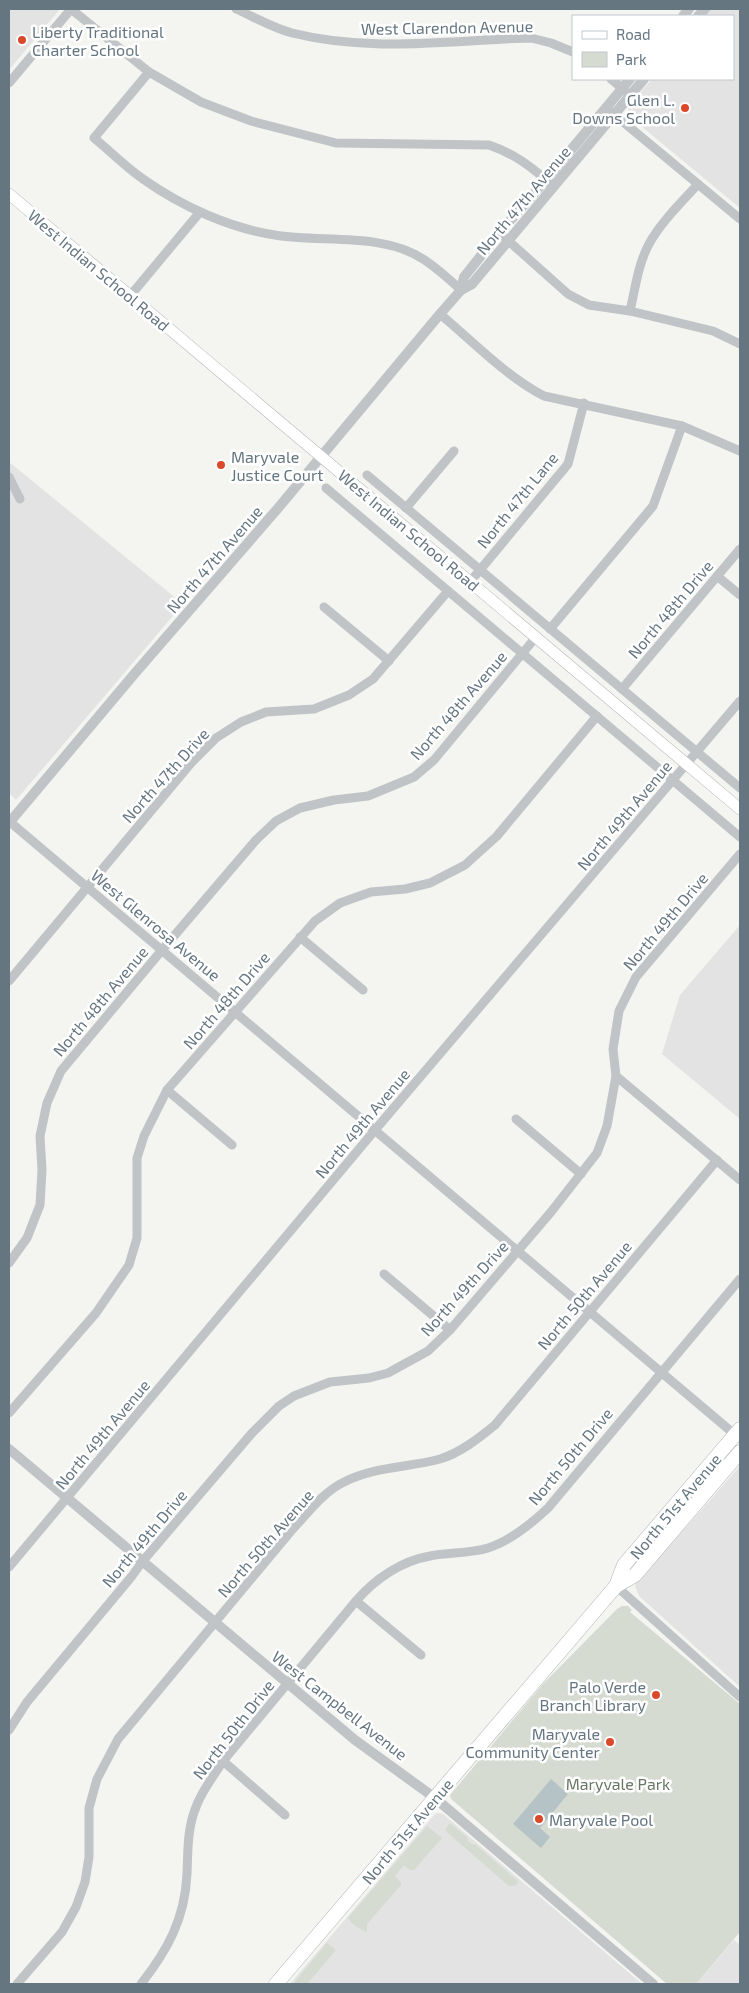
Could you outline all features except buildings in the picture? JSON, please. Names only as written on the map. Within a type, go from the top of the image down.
[{"type":"main road","name":"West Indian School Road","points":[[9,194],[740,809]]},
{"type":"main road","name":"North 51st Avenue","points":[[616,1586],[624,1565],[739,1434]]},
{"type":"main road","name":"North 51st Avenue","points":[[276,1984],[616,1586],[635,1575],[740,1452]]},
{"type":"street","points":[[9,83],[71,9],[149,72],[201,102],[252,121],[336,143],[489,145],[509,152],[550,183]]},
{"type":"street","name":"West Clarendon Avenue","points":[[236,9],[291,32],[349,43],[386,45],[532,38],[572,52]]},
{"type":"street","points":[[149,72],[94,138],[142,178],[200,212],[223,221],[275,236],[382,244],[397,248],[423,259],[461,290]]},
{"type":"street","points":[[612,80],[626,92]]},
{"type":"street","name":"North 47th Avenue","points":[[461,290],[464,277],[499,233],[550,183],[614,114],[626,92],[630,80]]},
{"type":"street","name":"North 47th Avenue","points":[[9,822],[322,456],[440,314],[461,290],[472,284],[508,241],[606,108],[643,80]]},
{"type":"street","points":[[606,108],[740,219]]},
{"type":"street","points":[[630,311],[641,264],[648,245],[655,234],[698,184]]},
{"type":"street","points":[[130,296],[200,212]]},
{"type":"street","points":[[499,233],[568,294],[589,306],[630,311],[713,331],[740,344]]},
{"type":"street","points":[[440,314],[530,389],[544,396],[584,403],[682,426],[740,451]]},
{"type":"street","name":"North 47th Lane","points":[[470,582],[568,464],[584,403]]},
{"type":"street","points":[[550,629],[654,506],[682,426]]},
{"type":"street","points":[[406,508],[454,451]]},
{"type":"street","name":"West Indian School Road","points":[[367,475],[740,788]]},
{"type":"street","points":[[9,476],[20,499]]},
{"type":"street","name":"West Indian School Road","points":[[326,488],[740,836]]},
{"type":"street","name":"North 48th Drive","points":[[622,689],[740,549]]},
{"type":"street","points":[[718,576],[740,595]]},
{"type":"street","name":"North 47th Drive","points":[[9,981],[191,763],[216,738],[241,722],[266,712],[314,709],[349,695],[373,679],[448,590]]},
{"type":"street","points":[[324,607],[389,661]]},
{"type":"street","name":"North 48th Avenue","points":[[9,1263],[27,1238],[40,1205],[42,1170],[40,1136],[47,1103],[61,1071],[162,950],[256,840],[276,821],[300,808],[334,800],[368,796],[414,777],[434,760],[536,637]]},
{"type":"street","name":"North 49th Avenue","points":[[9,1567],[740,701]]},
{"type":"street","name":"North 48th Drive","points":[[9,1413],[96,1312],[129,1265],[137,1238],[137,1158],[144,1136],[167,1090],[315,921],[340,903],[371,892],[404,889],[430,883],[466,866],[497,836],[597,716]]},
{"type":"street","name":"West Glenrosa Avenue","points":[[9,822],[661,1372],[739,1434]]},
{"type":"street","name":"North 49th Drive","points":[[9,1730],[24,1706],[142,1562],[252,1434],[279,1406],[294,1396],[330,1382],[369,1378],[388,1373],[428,1351],[450,1330],[581,1174],[596,1153],[607,1126],[616,1076],[613,1049],[619,1011],[636,977],[740,854]]},
{"type":"street","points":[[300,937],[363,990]]},
{"type":"street","points":[[616,1076],[740,1180]]},
{"type":"street","points":[[167,1090],[232,1145]]},
{"type":"street","points":[[516,1119],[581,1174]]},
{"type":"street","name":"North 50th Avenue","points":[[17,1984],[62,1932],[76,1907],[85,1882],[89,1857],[89,1808],[97,1780],[118,1739],[291,1531],[329,1492],[343,1482],[376,1470],[441,1459],[470,1444],[495,1425],[717,1160]]},
{"type":"street","points":[[384,1274],[450,1330]]},
{"type":"street","name":"North 50th Drive","points":[[141,1984],[161,1959],[182,1912],[187,1876],[188,1838],[196,1807],[223,1761],[356,1601],[373,1584],[402,1566],[431,1556],[472,1552],[489,1548],[511,1537],[536,1519],[548,1508],[740,1279]]},
{"type":"street","name":"West Campbell Avenue","points":[[9,1448],[355,1740],[435,1798],[653,1984]]},
{"type":"street","points":[[616,1586],[740,1697]]},
{"type":"street","points":[[356,1601],[421,1655]]},
{"type":"street","points":[[223,1761],[286,1815]]},
{"type":"shaded area","name":"Liberty Traditional Charter School","points":[[9,9],[60,9],[9,70]]},
{"type":"shaded area","name":"Glen L. Downs School","points":[[711,9],[740,9],[740,208],[635,121],[628,110],[633,101],[651,80],[734,80],[734,15],[706,15]]},
{"type":"shaded area","points":[[9,462],[183,604],[16,800],[9,793]]},
{"type":"shaded area","points":[[740,925],[740,1119],[662,1054],[680,995]]},
{"type":"shaded area","points":[[740,1466],[740,1687],[639,1596],[635,1586],[637,1580],[664,1549],[690,1523]]},
{"type":"shaded area","points":[[551,1779],[568,1794],[540,1828],[550,1837],[541,1848],[513,1824]]},
{"type":"shaded area","points":[[435,1814],[443,1814],[642,1984],[290,1984]]},
{"type":"shaded area","points":[[734,1940],[740,1945],[740,1984],[696,1984]]},
{"type":"green space","name":"Maryvale Park","points":[[622,1606],[628,1606],[632,1610],[630,1612],[740,1704],[740,1932],[696,1984],[667,1984],[451,1799],[450,1795],[543,1684]]},
{"type":"green space","points":[[450,1823],[468,1838],[467,1840],[473,1845],[475,1844],[519,1882],[515,1886],[509,1886],[445,1830]]},
{"type":"green space","points":[[427,1826],[442,1838],[414,1870],[410,1870],[404,1865],[395,1876],[401,1882],[401,1885],[367,1924],[366,1932],[354,1925],[348,1918]]},
{"type":"green space","points":[[327,1943],[336,1950],[307,1984],[293,1984]]},
{"type":"place","name":"Liberty Traditional Charter School","points":[[22,40]]},
{"type":"place","name":"Glen L. Downs School","points":[[685,108]]},
{"type":"place","name":"Maryvale Justice Court","points":[[221,465]]},
{"type":"place","name":"Palo Verde Branch Library","points":[[656,1695]]},
{"type":"place","name":"Maryvale Community Center","points":[[610,1742]]},
{"type":"place","name":"Maryvale Pool","points":[[539,1819]]}]
